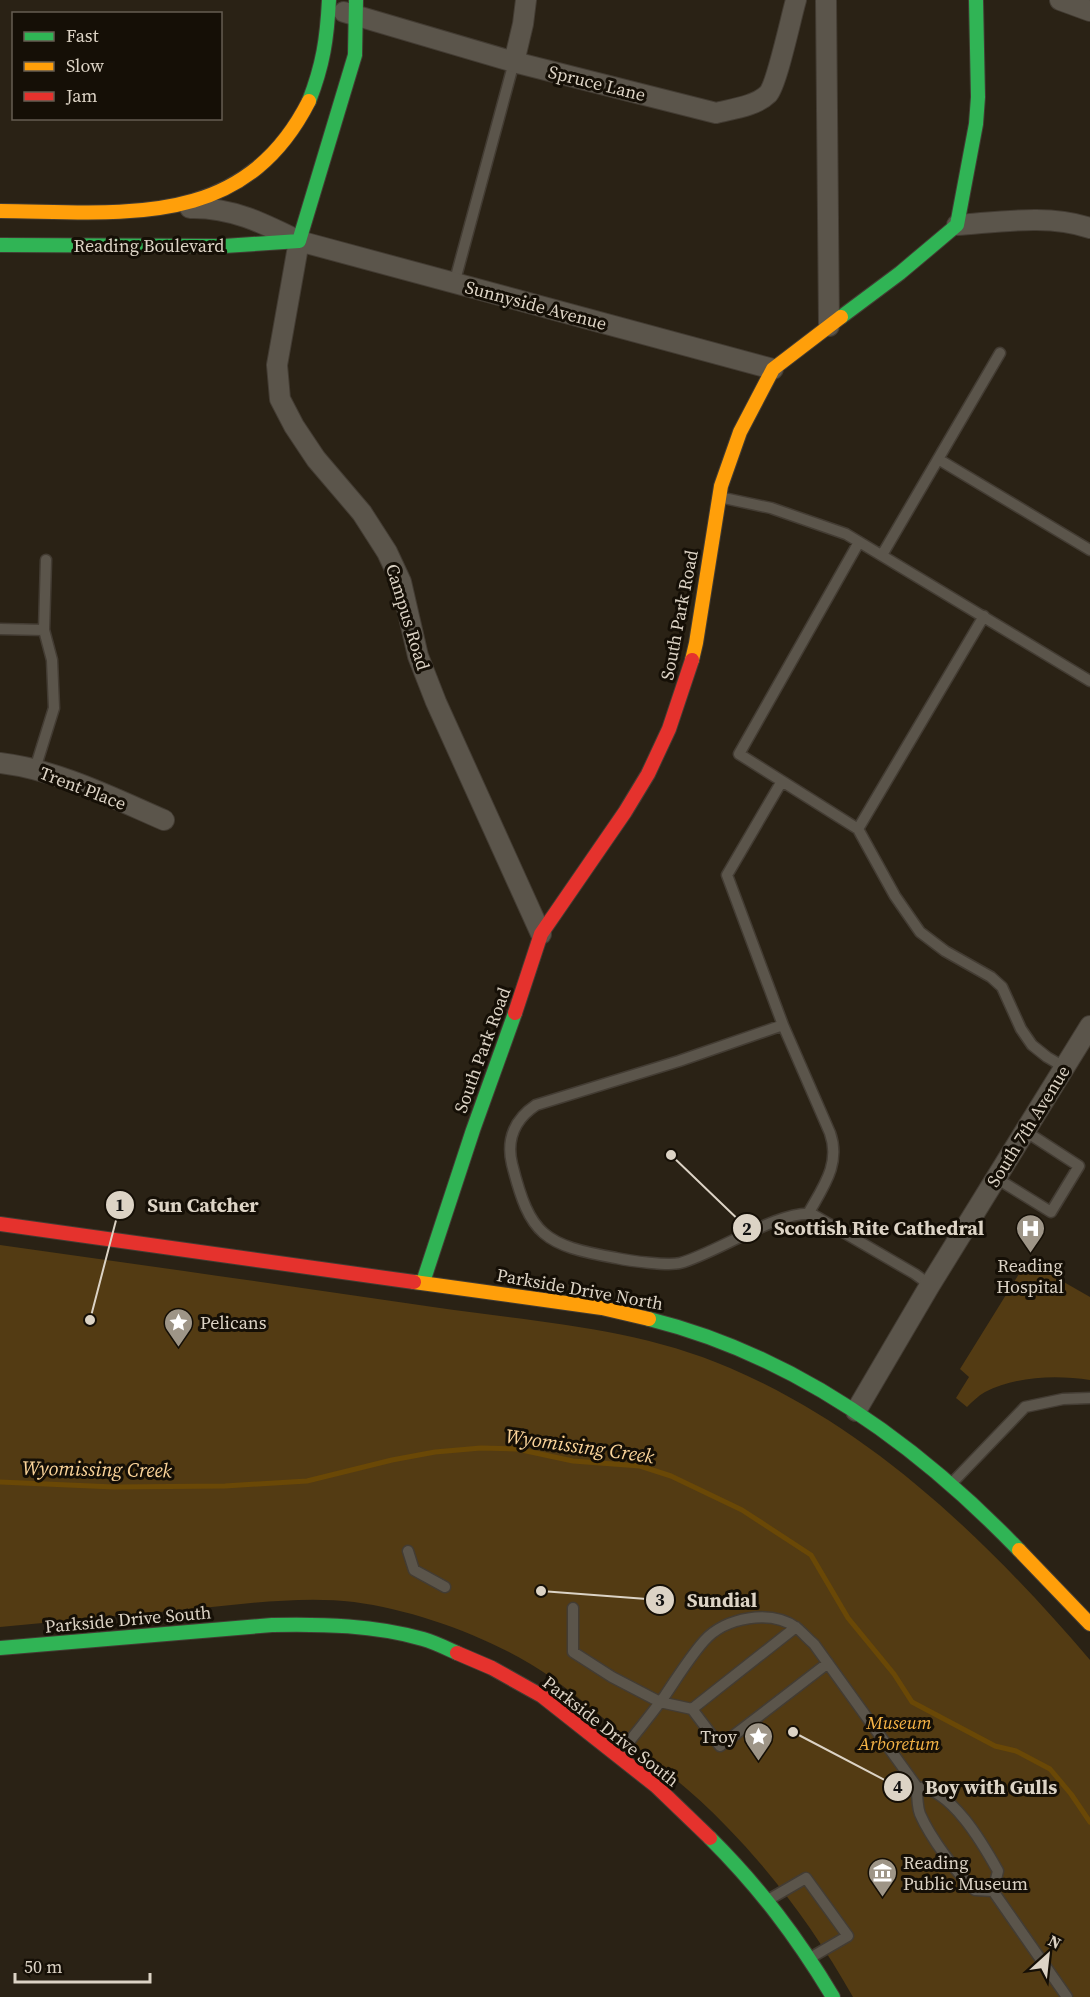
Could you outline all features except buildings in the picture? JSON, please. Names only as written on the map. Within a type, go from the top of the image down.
[{"type":"street","points":[[514,62],[526,0]]},
{"type":"street","name":"Spruce Lane","points":[[329,5],[356,8],[514,62],[716,113],[747,105],[769,93],[775,79],[796,0]]},
{"type":"street","points":[[826,0],[829,326]]},
{"type":"street","points":[[976,0],[978,97],[976,124],[957,225],[1039,220],[1090,228]]},
{"type":"street","points":[[1060,0],[1087,7]]},
{"type":"street","name":"Reading Boulevard","points":[[299,241],[325,104],[323,63],[329,5]]},
{"type":"street","name":"Reading Boulevard","points":[[142,210],[179,206],[237,184],[262,167],[281,147],[301,120],[325,104],[355,55],[356,8]]},
{"type":"street","name":"Reading Boulevard","points":[[0,211],[198,208],[225,210],[246,216],[299,241]]},
{"type":"street","name":"South Park Road","points":[[423,1282],[541,934],[625,812],[648,774],[669,729],[696,643],[719,497],[726,468],[740,432],[773,369],[900,273],[957,225]]},
{"type":"street","name":"Reading Boulevard","points":[[0,245],[224,246],[299,241]]},
{"type":"street","name":"Sunnyside Avenue","points":[[299,241],[773,369]]},
{"type":"street","name":"Campus Road","points":[[299,241],[277,365],[280,399],[294,426],[316,459],[362,513],[387,552],[401,582],[418,656],[436,702],[541,934]]},
{"type":"street","name":"Trent Place","points":[[0,763],[35,769],[63,778],[164,820]]},
{"type":"street","name":"South 7th Avenue","points":[[856,1411],[930,1285],[1090,1026]]},
{"type":"street","name":"Parkside Drive North","points":[[0,1224],[602,1308],[675,1324],[717,1339],[760,1357],[856,1411],[890,1436],[992,1520],[1087,1615]]},
{"type":"street","name":"Parkside Drive South","points":[[0,1648],[272,1625],[315,1624],[362,1628],[424,1639],[492,1668],[542,1696],[656,1786],[727,1855],[768,1900],[810,1959],[833,1997]]},
{"type":"lane","points":[[454,284],[514,62]]},
{"type":"lane","points":[[882,555],[1000,353]]},
{"type":"lane","points":[[938,459],[1090,550]]},
{"type":"lane","points":[[719,497],[771,508],[834,529],[882,555],[1090,681]]},
{"type":"lane","points":[[859,542],[739,754],[858,828],[895,896],[920,932],[945,951],[992,977],[1002,987],[1032,1045],[1064,1067]]},
{"type":"lane","points":[[35,769],[54,708],[52,660],[44,630],[46,561]]},
{"type":"lane","points":[[858,828],[984,616]]},
{"type":"lane","points":[[0,629],[44,630]]},
{"type":"lane","points":[[782,781],[727,875],[783,1025],[830,1133],[834,1150],[831,1172],[808,1214]]},
{"type":"lane","points":[[783,1025],[679,1061],[536,1106],[526,1112],[517,1122],[509,1144],[519,1195],[529,1217],[542,1232],[558,1244],[626,1260],[679,1263],[780,1221],[802,1213],[808,1214],[824,1221],[930,1285]]},
{"type":"lane","points":[[996,1178],[1051,1212],[1074,1175],[1079,1166],[1025,1131]]},
{"type":"lane","points":[[950,1485],[1025,1407],[1063,1399],[1090,1398]]},
{"type":"lane","points":[[408,1551],[414,1570],[445,1587]]},
{"type":"lane","points":[[573,1608],[573,1652],[612,1677],[660,1702],[692,1709],[720,1746],[828,1663]]},
{"type":"lane","points":[[618,1755],[705,1639],[724,1625],[745,1619],[763,1617],[779,1620],[796,1627],[814,1644],[917,1787],[920,1812],[927,1827],[964,1880],[975,1890],[993,1891]]},
{"type":"lane","points":[[692,1709],[796,1627]]},
{"type":"lane","points":[[917,1787],[925,1787],[940,1794],[960,1814],[984,1845],[998,1871],[993,1891],[1067,1997]]},
{"type":"lane","points":[[768,1900],[806,1878],[848,1936],[810,1959]]},
{"type":"green space","name":"Museum Arboretum","points":[[0,1245],[546,1322],[621,1335],[658,1343],[730,1368],[783,1394],[833,1423],[881,1457],[970,1532],[1011,1573],[1090,1660],[1090,1997],[853,1997],[811,1929],[779,1886],[744,1845],[696,1797],[599,1714],[552,1678],[508,1651],[458,1629],[405,1612],[335,1600],[259,1602],[0,1627]]},
{"type":"green space","points":[[1027,1261],[1090,1297],[1090,1380],[1050,1377],[1023,1380],[985,1392],[967,1407],[956,1398],[969,1377],[960,1369]]},
{"type":"waterway","name":"Wyomissing Creek","points":[[0,1482],[114,1487],[225,1486],[307,1481],[392,1460],[435,1452],[481,1448],[517,1449],[573,1461],[640,1466],[671,1476],[742,1510],[811,1555],[848,1618],[894,1674],[912,1702],[995,1746],[1016,1751],[1050,1769],[1090,1822]]},
{"type":"traffic: fast","points":[[309,101],[324,52],[329,0]]},
{"type":"traffic: fast","points":[[0,245],[224,246],[299,241],[355,55],[356,0]]},
{"type":"traffic: fast","points":[[841,317],[900,273],[957,225],[976,124],[978,97],[976,0]]},
{"type":"traffic: fast","points":[[423,1282],[473,1130],[515,1013]]},
{"type":"traffic: fast","points":[[649,1319],[702,1335],[753,1355],[850,1408],[938,1474],[1019,1550]]},
{"type":"traffic: fast","points":[[0,1648],[272,1625],[310,1625],[348,1626],[405,1634],[457,1653]]},
{"type":"traffic: fast","points":[[710,1838],[777,1914],[833,1997]]},
{"type":"traffic: slow","points":[[0,211],[91,213],[134,211],[176,205],[215,193],[250,173],[282,143],[309,101]]},
{"type":"traffic: slow","points":[[692,660],[721,486],[740,432],[773,369],[841,317]]},
{"type":"traffic: slow","points":[[414,1282],[602,1308],[649,1319]]},
{"type":"traffic: slow","points":[[1019,1550],[1090,1624]]},
{"type":"traffic: jam","points":[[515,1013],[541,934],[625,812],[648,774],[669,729],[692,660]]},
{"type":"traffic: jam","points":[[0,1224],[414,1282]]},
{"type":"traffic: jam","points":[[457,1653],[492,1668],[542,1696],[656,1786],[710,1838]]},
{"type":"place","name":"Scottish Rite Cathedral","points":[[671,1155]]},
{"type":"place","name":"Reading Hospital","points":[[1030,1254]]},
{"type":"place","name":"Sun Catcher","points":[[90,1320]]},
{"type":"place","name":"Pelicans","points":[[179,1348]]},
{"type":"place","name":"Sundial","points":[[541,1591]]},
{"type":"place","name":"Boy with Gulls","points":[[793,1732]]},
{"type":"place","name":"Troy","points":[[758,1762]]},
{"type":"place","name":"Reading Public Museum","points":[[882,1898]]}]
